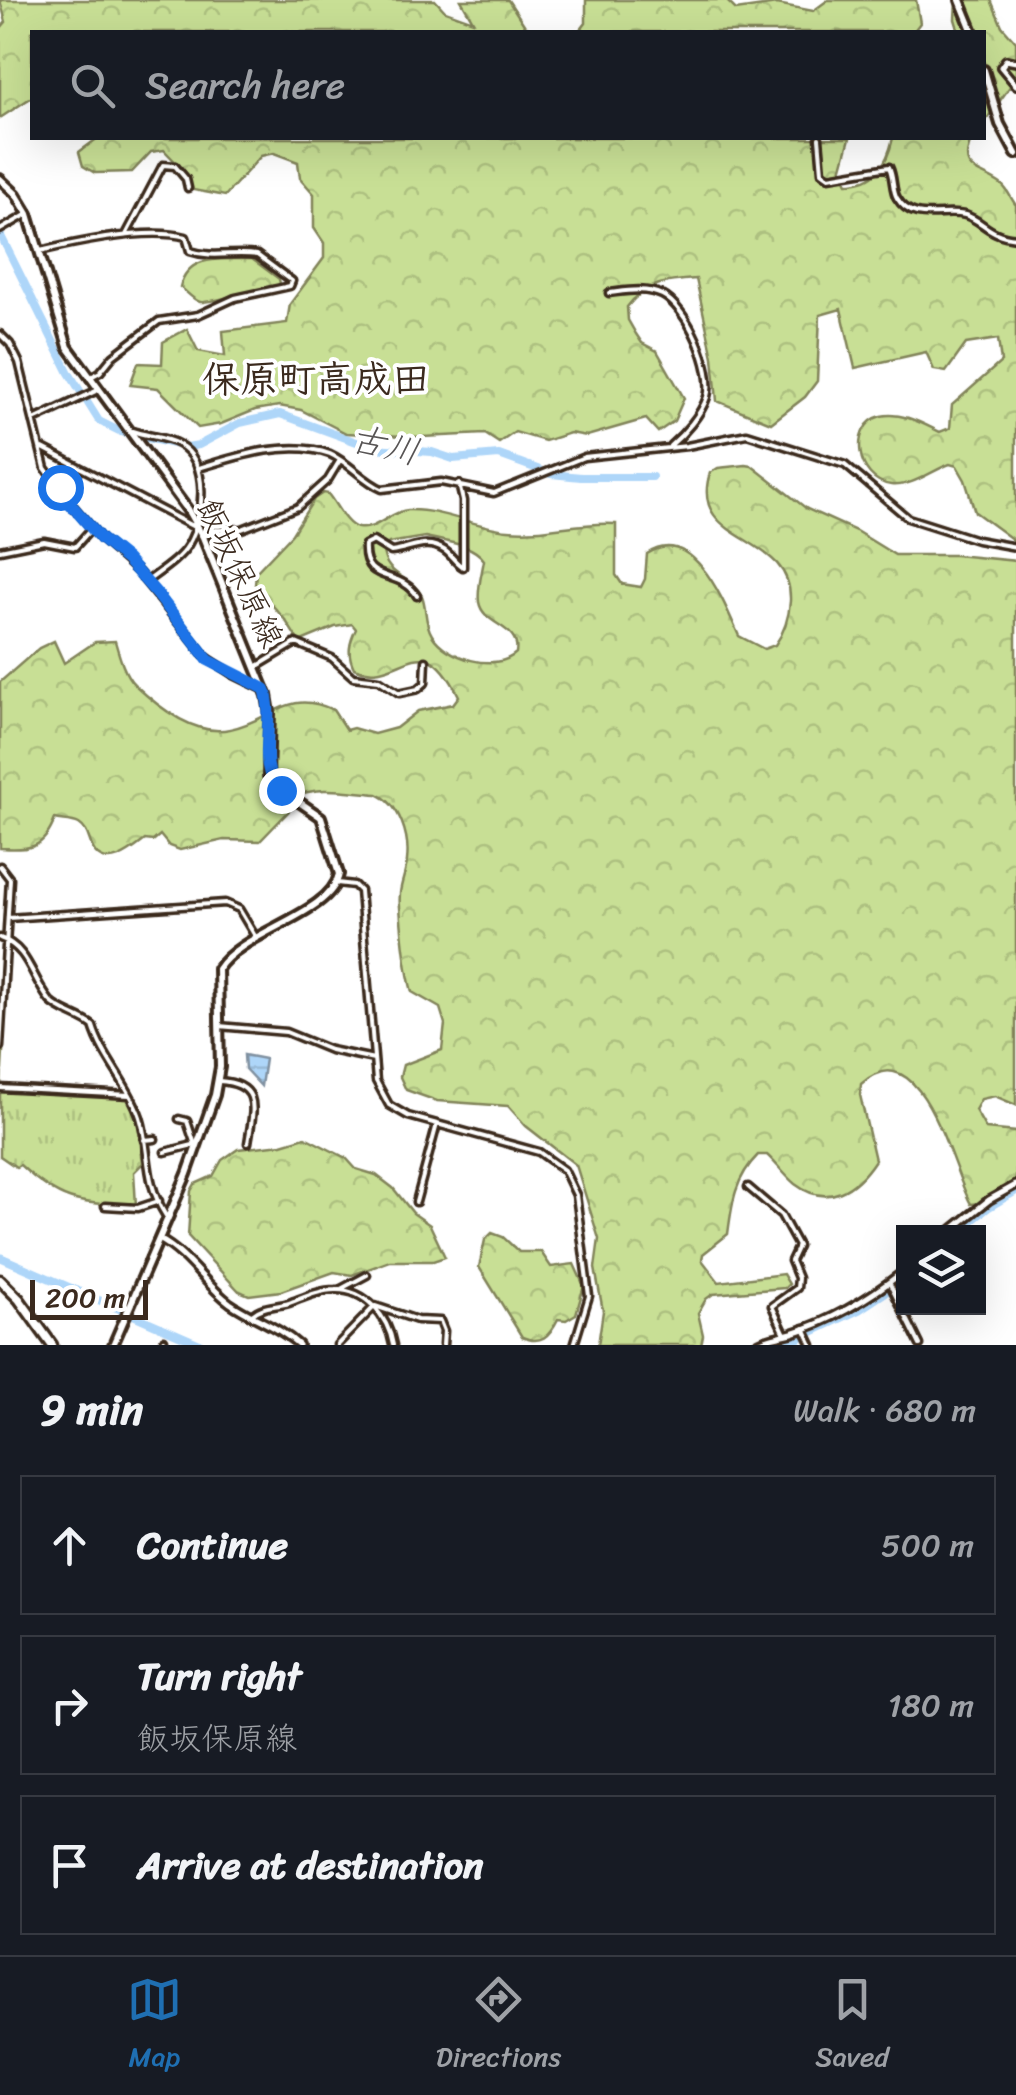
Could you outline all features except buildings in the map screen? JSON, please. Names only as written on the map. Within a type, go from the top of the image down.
[{"type":"main road","points":[[960,0],[972,30]]},
{"type":"main road","points":[[986,77],[1000,124],[1015,149]]},
{"type":"main road","name":"飯坂保原線","points":[[0,179],[16,194],[28,214],[62,334],[203,537],[265,689],[270,713],[268,776],[276,786],[321,817],[338,865],[337,883]]},
{"type":"main road","points":[[113,1345],[168,1218],[219,1081],[218,969],[226,958],[330,892],[337,883]]},
{"type":"main road","points":[[0,1280],[52,1345]]},
{"type":"street","points":[[1016,62],[1006,60],[1001,71],[1016,86]]},
{"type":"street","points":[[819,140],[822,172],[828,176],[890,167],[896,197],[908,208],[935,217],[965,216],[993,234],[1016,238]]},
{"type":"street","points":[[126,236],[163,165],[176,166],[188,188]]},
{"type":"street","points":[[0,230],[28,214]]},
{"type":"street","points":[[40,251],[126,236],[182,236],[190,251],[208,256],[253,253],[292,282],[235,298],[198,315],[159,321],[89,378]]},
{"type":"street","points":[[608,293],[637,290],[664,296],[683,314],[700,349],[709,384],[706,400],[670,446]]},
{"type":"street","points":[[0,334],[16,355],[47,472],[92,528],[146,582],[208,660],[265,689]]},
{"type":"street","points":[[34,420],[98,390]]},
{"type":"street","points":[[128,431],[179,444],[199,468],[201,486],[188,547],[146,582]]},
{"type":"street","points":[[199,468],[248,453],[327,453],[382,489],[422,482],[459,484],[494,493],[584,457],[748,434],[846,465],[908,518],[977,540],[1016,547]]},
{"type":"street","points":[[42,447],[195,524]]},
{"type":"street","points":[[203,537],[215,530],[242,529],[298,507],[328,480],[340,460]]},
{"type":"street","points":[[417,596],[406,582],[373,571],[365,560],[365,545],[374,541],[392,552],[428,544],[443,550],[462,568],[463,502],[459,484]]},
{"type":"street","points":[[0,550],[44,542],[75,547],[92,528]]},
{"type":"street","points":[[256,667],[296,643],[332,658],[353,677],[382,681],[401,693],[425,683],[426,662]]},
{"type":"street","points":[[0,866],[9,876],[0,1047]]},
{"type":"street","points":[[337,883],[360,891],[374,1059],[378,1086],[389,1105],[408,1116],[540,1152],[554,1160],[568,1176],[576,1195],[589,1292],[574,1345]]},
{"type":"street","points":[[8,918],[224,903],[240,910],[256,938]]},
{"type":"street","points":[[3,939],[22,952],[52,1003],[93,1026],[100,1049],[140,1118],[147,1170],[168,1218]]},
{"type":"street","points":[[219,1026],[286,1032],[330,1050],[374,1059]]},
{"type":"street","points":[[219,1081],[237,1083],[251,1096],[248,1143]]},
{"type":"street","points":[[0,1088],[130,1095]]},
{"type":"street","points":[[164,1152],[195,1146],[187,1121],[179,1119]]},
{"type":"street","points":[[416,1202],[437,1124]]},
{"type":"street","points":[[144,1140],[155,1139]]},
{"type":"street","points":[[958,1225],[1016,1185]]},
{"type":"street","points":[[748,1187],[781,1215],[798,1246],[790,1261],[798,1278],[797,1288],[772,1306],[785,1334]]},
{"type":"street","points":[[105,1206],[138,1208],[159,1201]]},
{"type":"street","points":[[158,1239],[181,1252],[228,1301],[298,1345]]},
{"type":"street","points":[[252,1315],[259,1309],[340,1290],[367,1275]]},
{"type":"street","points":[[754,1345],[851,1306],[896,1277]]},
{"type":"street","points":[[889,1282],[920,1345]]},
{"type":"street","points":[[340,1290],[417,1320],[440,1321],[444,1331],[442,1345]]},
{"type":"street","points":[[337,1345],[375,1306]]},
{"type":"street","points":[[375,1306],[393,1345]]},
{"type":"street","points":[[804,1328],[812,1345]]},
{"type":"green space","points":[[0,0],[435,0],[445,11],[473,21],[461,0],[508,0],[531,30],[30,30],[30,98],[0,118],[0,29],[6,22]]},
{"type":"green space","points":[[586,0],[726,0],[736,10],[777,4],[813,11],[828,0],[916,0],[920,23],[915,30],[581,30],[586,23]]},
{"type":"green space","points":[[956,0],[991,0],[1002,26],[1016,42],[1016,78],[986,120],[986,30],[958,30]]},
{"type":"green space","points":[[95,140],[849,140],[841,171],[847,183],[873,176],[892,140],[971,140],[969,164],[1002,185],[1016,205],[1016,542],[975,512],[957,466],[950,464],[914,481],[891,485],[870,474],[860,452],[864,430],[881,416],[904,417],[940,432],[950,428],[952,405],[1001,362],[998,339],[966,344],[946,372],[934,370],[926,352],[855,368],[841,309],[820,315],[817,381],[805,397],[771,423],[717,401],[713,357],[696,279],[657,285],[641,293],[627,307],[628,320],[636,334],[642,343],[657,351],[684,398],[674,421],[658,432],[646,419],[587,436],[570,433],[545,441],[515,432],[499,443],[485,434],[422,437],[346,433],[301,410],[279,406],[198,428],[158,388],[130,385],[138,363],[162,364],[163,342],[187,329],[198,351],[225,356],[223,331],[287,323],[290,304],[324,258],[324,243],[314,228],[314,194],[300,178],[298,162],[274,153],[261,156],[225,196],[193,190],[185,172],[164,150],[151,152],[132,172],[95,173],[83,166],[79,152]]},
{"type":"green space","points":[[252,259],[279,279],[280,284],[204,302],[180,287],[184,276],[199,263]]},
{"type":"green space","points":[[752,466],[807,509],[856,531],[895,555],[1016,561],[1016,1105],[995,1096],[981,1099],[975,1110],[986,1129],[1016,1132],[1016,1179],[995,1202],[971,1204],[932,1111],[918,1089],[902,1075],[883,1072],[861,1084],[875,1160],[859,1180],[840,1192],[819,1195],[795,1184],[767,1155],[758,1155],[739,1182],[728,1234],[703,1254],[702,1260],[719,1282],[783,1274],[789,1284],[785,1288],[713,1294],[698,1313],[701,1345],[598,1345],[603,1311],[595,1268],[599,1239],[576,1165],[526,1126],[508,1106],[437,1101],[406,1090],[400,1077],[403,1065],[442,1050],[445,1024],[440,1008],[412,992],[400,900],[407,842],[392,805],[377,794],[312,791],[292,798],[289,811],[260,841],[224,840],[180,850],[169,846],[160,835],[121,856],[107,859],[95,852],[79,824],[55,819],[35,846],[0,848],[0,682],[39,648],[54,641],[64,663],[95,642],[115,641],[134,684],[166,710],[204,728],[230,729],[291,704],[303,703],[333,710],[346,730],[374,734],[396,728],[418,711],[453,704],[459,696],[446,673],[433,662],[421,658],[370,672],[354,668],[350,648],[356,629],[352,624],[299,642],[255,585],[256,572],[323,493],[358,528],[371,527],[408,510],[508,530],[616,524],[616,575],[622,584],[641,587],[647,554],[664,547],[679,549],[705,572],[739,636],[764,649],[775,645],[786,624],[790,601],[786,579],[776,562],[713,514],[707,496],[710,473],[718,468]],"holes":[[[425,537],[465,547],[484,560],[479,602],[487,616],[513,637],[516,653],[496,662],[471,660],[448,650],[432,635],[418,589],[389,566],[383,550],[389,543]]]},
{"type":"green space","points":[[4,1035],[1,1085],[127,1094],[138,1122],[143,1163],[134,1172],[136,1206],[100,1204],[61,1195],[20,1165],[16,1167],[0,1156],[0,1036]]},
{"type":"green space","points":[[305,1137],[393,1188],[413,1213],[430,1225],[445,1257],[433,1261],[390,1261],[352,1275],[334,1272],[281,1291],[249,1295],[239,1291],[188,1236],[191,1191],[195,1184],[213,1176],[222,1160],[238,1149]]},
{"type":"green space","points":[[492,1233],[503,1237],[519,1252],[541,1252],[551,1267],[574,1264],[584,1286],[576,1314],[566,1320],[558,1319],[544,1338],[522,1337],[479,1267],[485,1240]]},
{"type":"water","points":[[244,1055],[265,1059],[261,1086],[245,1069]]},
{"type":"waterway","name":"古川","points":[[0,234],[69,373],[99,421],[121,432],[187,447],[199,445],[240,423],[280,414],[373,448],[432,452],[453,459],[499,455],[551,474],[652,477]]},
{"type":"waterway","points":[[967,1225],[1016,1191]]},
{"type":"waterway","points":[[0,1257],[202,1345]]},
{"type":"waterway","points":[[785,1345],[859,1310],[896,1285]]},
{"type":"district","name":"保原町高成田","points":[[316,379]]},
{"type":"route","points":[[60,487],[101,539],[127,560],[158,595],[208,660],[265,689],[270,713],[266,770],[281,790]]}]
